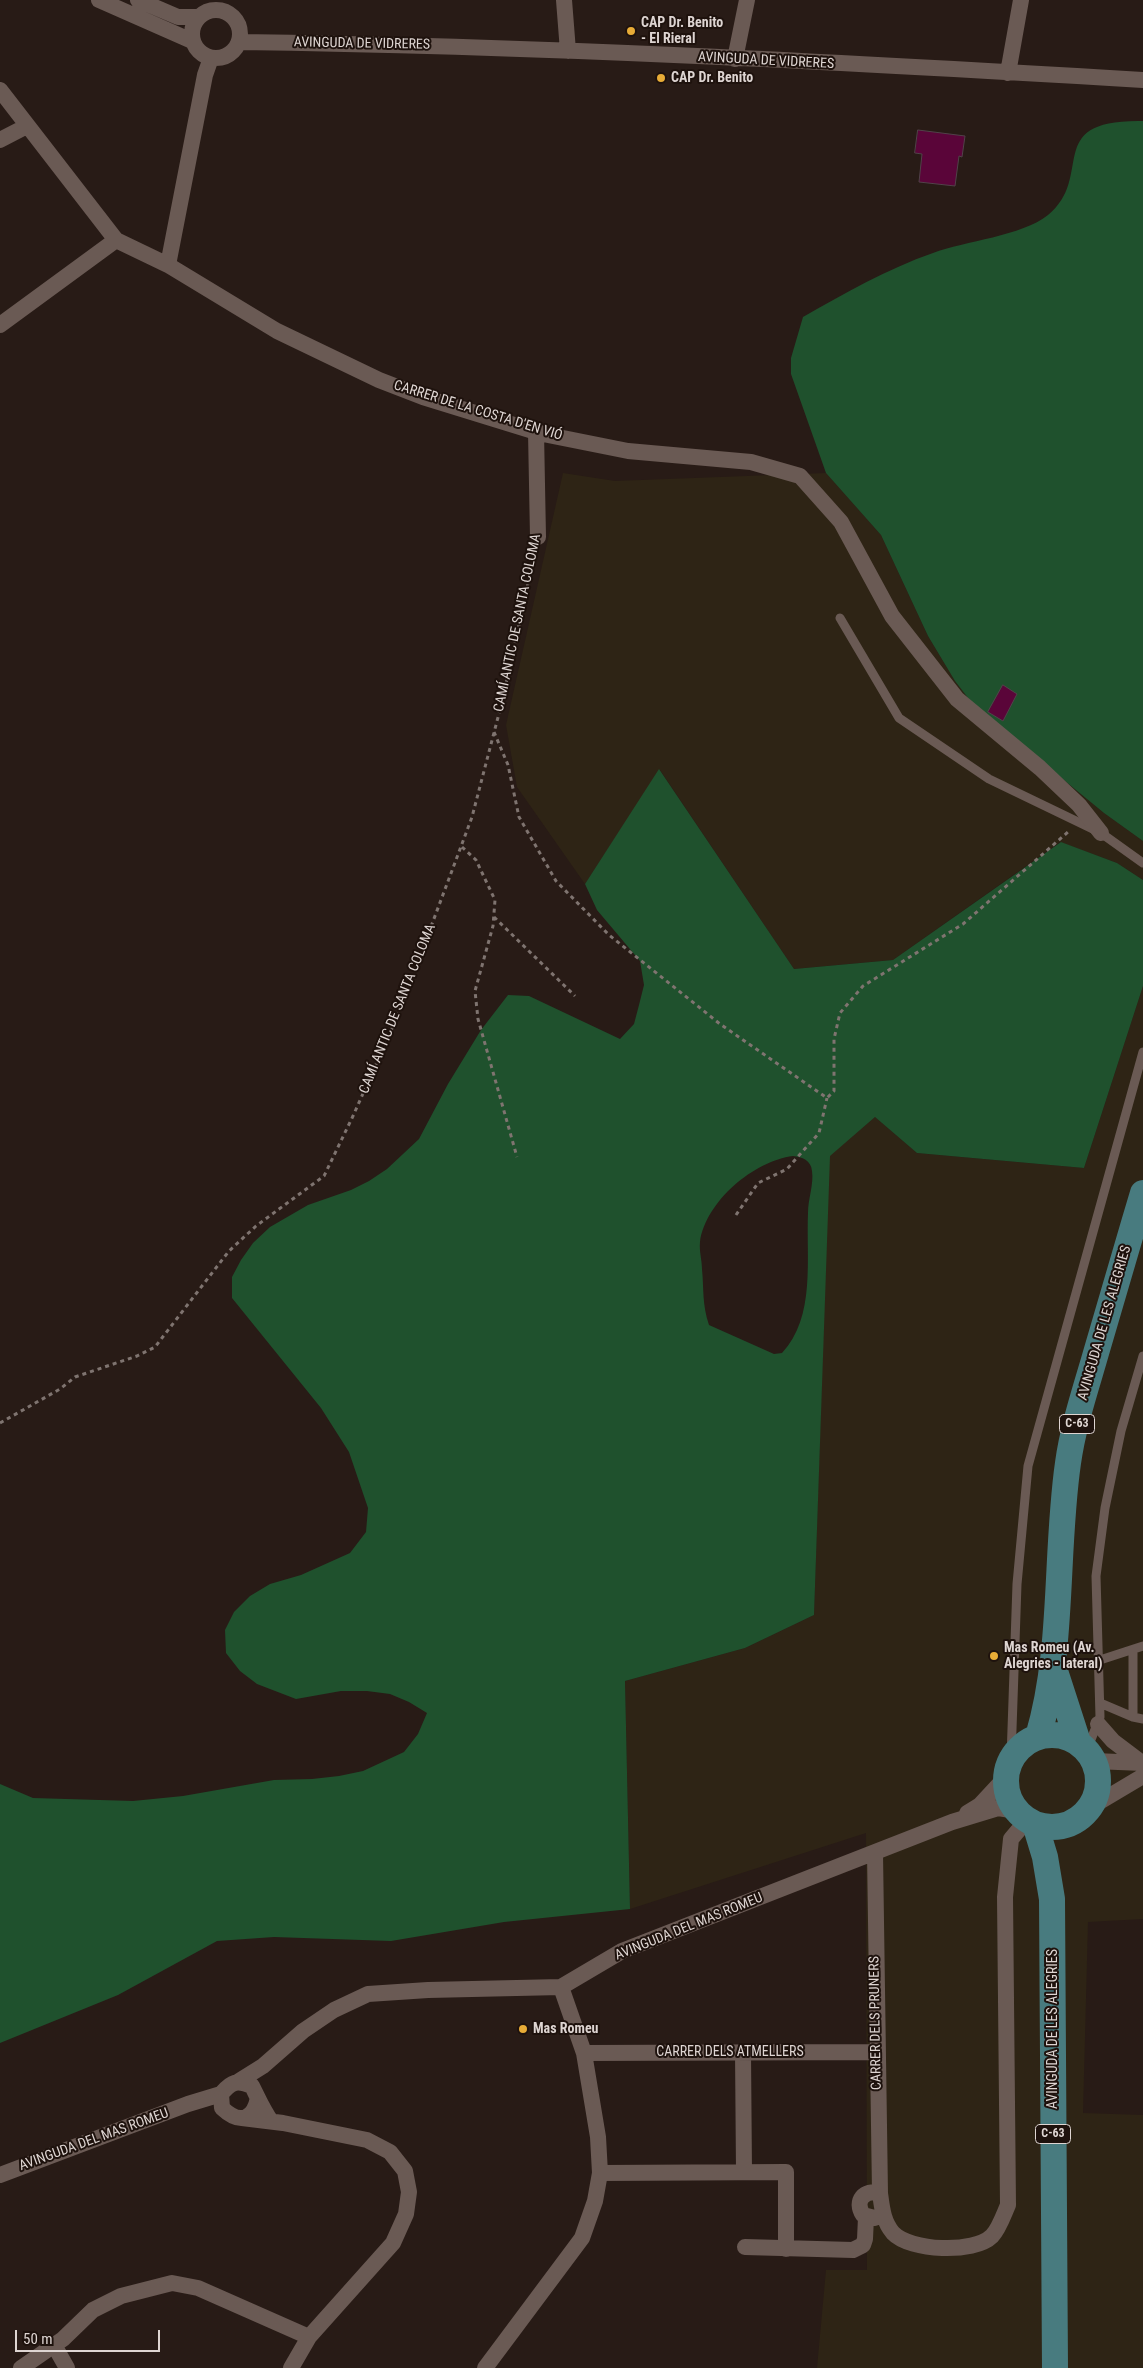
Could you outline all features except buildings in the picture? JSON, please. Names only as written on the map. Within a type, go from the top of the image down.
[{"type":"main road","name":"AVINGUDA DE LES ALEGRIES","points":[[1038,1737],[1047,1707],[1052,1663],[1060,1531],[1068,1460],[1086,1389],[1143,1193]]},
{"type":"main road","name":"AVINGUDA DE LES ALEGRIES","points":[[1052,1663],[1086,1752]]},
{"type":"main road","points":[[1009,1767],[1027,1742],[1038,1737],[1053,1735],[1086,1752]]},
{"type":"main road","name":"C-63","points":[[1052,1899],[1060,1853],[1099,1782],[1086,1752]]},
{"type":"main road","name":"C-63","points":[[1009,1767],[1009,1798],[1026,1818],[1045,1857],[1052,1899]]},
{"type":"main road","points":[[1026,1818],[1052,1827],[1082,1815]]},
{"type":"main road","name":"AVINGUDA DE LES ALEGRIES","points":[[1052,1899],[1055,2368]]},
{"type":"street","points":[[99,0],[192,41]]},
{"type":"street","points":[[138,0],[178,17],[197,18]]},
{"type":"street","points":[[564,0],[568,51]]},
{"type":"street","points":[[735,59],[747,0]]},
{"type":"street","points":[[1008,73],[1021,0]]},
{"type":"street","points":[[218,5],[232,15],[240,27],[239,42],[230,54],[222,58],[211,58],[198,52],[192,41],[192,28],[197,18],[218,5]]},
{"type":"street","name":"AVINGUDA DE VIDRERES","points":[[239,42],[400,44],[568,51],[1143,80]]},
{"type":"street","points":[[168,265],[205,75],[211,58]]},
{"type":"street","name":"CARRER DE LA COSTA D'EN VIÓ","points":[[0,90],[116,240],[168,265],[277,330],[379,380],[422,397],[536,432],[628,451],[751,462],[800,476],[841,522],[892,616],[956,699],[1040,768],[1079,805],[1101,833]]},
{"type":"street","points":[[0,140],[27,126]]},
{"type":"street","points":[[0,325],[116,240]]},
{"type":"street","name":"CAMÍ ANTIC DE SANTA COLOMA","points":[[536,432],[538,537]]},
{"type":"street","points":[[1098,1724],[1143,1767]]},
{"type":"street","points":[[1086,1752],[1143,1767]]},
{"type":"street","name":"AVINGUDA DEL MAS ROMEU","points":[[952,1822],[980,1805],[1009,1767]]},
{"type":"street","points":[[1082,1815],[1143,1767]]},
{"type":"street","name":"AVINGUDA DEL MAS ROMEU","points":[[250,2088],[263,2066],[303,2030],[334,2010],[368,1994],[428,1990],[561,1987],[622,1951],[952,1822],[998,1808],[1026,1818]]},
{"type":"street","points":[[745,2248],[858,2249],[863,2245],[865,2239],[866,2217],[859,2208],[859,2200],[864,2194],[872,2191],[880,2193],[882,2214],[886,2224],[895,2235],[942,2249],[973,2247],[992,2236],[1008,2205],[1005,1897],[1010,1839],[1026,1818]]},
{"type":"street","name":"CARRER DELS PRUNERS","points":[[875,1853],[876,2052],[880,2193]]},
{"type":"street","points":[[485,2368],[582,2238],[595,2201],[600,2173],[598,2137],[584,2053],[561,1987]]},
{"type":"street","points":[[743,2052],[744,2172]]},
{"type":"street","name":"CARRER DELS ATMELLERS","points":[[584,2053],[876,2052]]},
{"type":"street","points":[[271,2121],[250,2088],[230,2084],[222,2101],[231,2116],[271,2121],[367,2140],[390,2152],[405,2171],[409,2192],[406,2214],[393,2244],[309,2337],[292,2368]]},
{"type":"street","points":[[242,2118],[256,2110],[250,2088]]},
{"type":"street","name":"AVINGUDA DEL MAS ROMEU","points":[[0,2175],[188,2104],[222,2101]]},
{"type":"street","points":[[600,2173],[786,2172],[786,2249]]},
{"type":"street","points":[[866,2217],[878,2218],[882,2214]]},
{"type":"street","points":[[21,2368],[54,2345],[93,2310],[121,2296],[172,2283],[198,2288],[309,2337]]},
{"type":"street","points":[[54,2345],[67,2368]]},
{"type":"lane","points":[[840,618],[899,718],[989,779],[1101,833],[1143,863]]},
{"type":"lane","points":[[1009,1767],[1017,1584],[1028,1466],[1143,1052]]},
{"type":"lane","points":[[1086,1752],[1100,1717],[1100,1660],[1096,1576],[1105,1508],[1121,1431],[1143,1356]]},
{"type":"lane","points":[[1100,1660],[1143,1646]]},
{"type":"lane","points":[[1100,1703],[1138,1718],[1132,1651]]},
{"type":"path","name":"CAMÍ ANTIC DE SANTA COLOMA","points":[[0,1423],[60,1389],[75,1377],[155,1348],[229,1251],[256,1226],[324,1176],[398,1015],[462,847],[494,732],[538,537]]},
{"type":"path","points":[[494,732],[508,765],[519,817],[556,881],[609,935],[712,1018],[827,1098]]},
{"type":"path","points":[[736,1215],[758,1183],[787,1169],[819,1133],[827,1098],[834,1092],[834,1039],[840,1012],[863,986],[963,924],[1066,834],[1077,820]]},
{"type":"path","points":[[462,847],[476,860],[495,900],[494,916],[475,992],[478,1019],[517,1157]]},
{"type":"path","points":[[494,916],[575,996]]},
{"type":"shaded area","points":[[563,473],[615,481],[826,473],[881,535],[928,636],[955,681],[975,707],[1104,813],[1143,841],[1143,880],[1117,863],[1060,842],[893,960],[794,969],[660,770],[585,884],[517,787],[506,725]]},
{"type":"shaded area","points":[[1143,986],[1143,1919],[1088,1922],[1083,2113],[1143,2115],[1143,2368],[817,2368],[826,2270],[867,2270],[866,1833],[630,1909],[625,1681],[745,1648],[814,1615],[829,1156],[875,1117],[917,1153],[1084,1168]]},
{"type":"green space","points":[[1143,121],[1143,841],[1104,813],[975,707],[955,681],[928,636],[881,535],[826,473],[791,374],[791,358],[803,317],[866,282],[916,259],[946,249],[1009,233],[1037,222],[1048,215],[1062,200],[1069,184],[1075,153],[1081,140],[1092,129],[1112,123]]},
{"type":"green space","points":[[659,769],[794,969],[893,960],[1061,842],[1117,863],[1143,880],[1143,986],[1084,1168],[917,1153],[875,1117],[830,1156],[814,1615],[745,1648],[625,1681],[630,1909],[504,1922],[391,1941],[274,1937],[217,1941],[118,1995],[0,2043],[0,1784],[33,1798],[133,1801],[183,1796],[274,1780],[312,1779],[363,1771],[404,1752],[418,1734],[427,1713],[409,1702],[390,1694],[367,1691],[341,1691],[296,1699],[257,1684],[240,1671],[226,1653],[225,1630],[234,1612],[250,1596],[270,1584],[301,1575],[350,1553],[366,1532],[368,1508],[349,1452],[321,1408],[232,1298],[232,1277],[253,1243],[270,1227],[308,1205],[351,1190],[369,1181],[387,1169],[419,1139],[448,1084],[481,1030],[508,995],[529,996],[620,1039],[634,1024],[644,985],[640,961],[597,910],[585,884]],"holes":[[[793,1156],[803,1158],[810,1164],[812,1171],[808,1213],[807,1286],[805,1305],[793,1338],[782,1353],[774,1354],[709,1325],[704,1304],[700,1242],[704,1227],[712,1212],[734,1186],[763,1166],[778,1159]]]},
{"type":"place","name":"CAP Dr. Benito - El Rieral","points":[[631,31]]},
{"type":"place","name":"CAP Dr. Benito","points":[[661,78]]},
{"type":"place","name":"Mas Romeu (Av. Alegries - lateral)","points":[[994,1656]]},
{"type":"place","name":"Mas Romeu","points":[[523,2029]]}]
